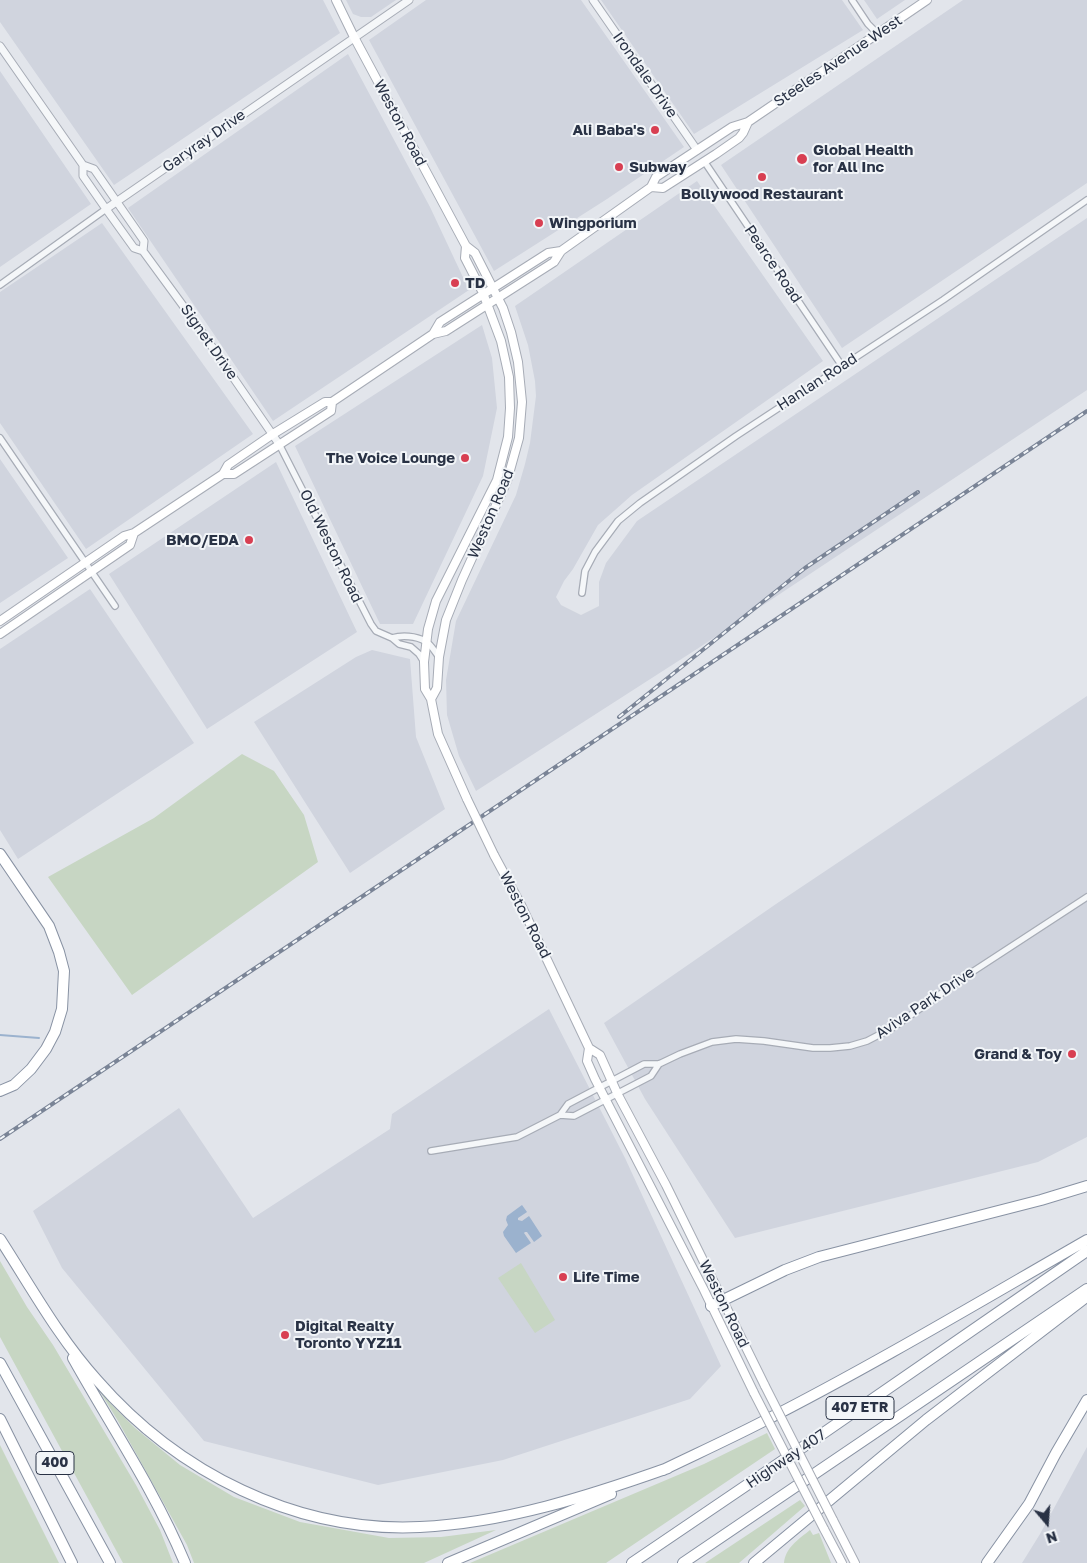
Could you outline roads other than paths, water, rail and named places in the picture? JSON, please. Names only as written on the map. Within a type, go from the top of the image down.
[{"type":"highway","points":[[0,854],[49,926],[60,952],[64,970],[62,1008],[55,1032],[31,1069],[14,1085],[0,1091]]},
{"type":"highway","points":[[711,1306],[784,1270],[820,1257],[1041,1200],[1087,1186]]},
{"type":"highway","points":[[0,1239],[50,1317],[158,1506],[175,1538],[185,1563]]},
{"type":"highway","points":[[448,1563],[668,1468],[755,1426],[838,1382],[1087,1240]]},
{"type":"highway","name":"Highway 407","points":[[632,1563],[1087,1251]]},
{"type":"highway","name":"Highway 407","points":[[683,1563],[1087,1289]]},
{"type":"highway","points":[[754,1563],[926,1420],[1087,1296]]},
{"type":"highway","points":[[50,1317],[96,1380],[146,1430],[213,1476],[253,1497],[291,1510],[327,1519],[399,1528],[456,1524],[574,1499],[668,1468]]},
{"type":"highway","name":"400","points":[[0,1362],[110,1563]]},
{"type":"highway","points":[[987,1563],[1029,1504],[1087,1400]]},
{"type":"highway","name":"400","points":[[0,1418],[72,1563]]},
{"type":"main road","name":"Weston Road","points":[[336,0],[466,246],[475,253],[498,298],[511,332],[518,362],[522,402],[519,438],[507,481],[446,620],[439,657],[437,688],[431,699]]},
{"type":"main road","name":"Steeles Avenue West","points":[[0,620],[124,536],[134,533],[223,474],[228,465],[273,434],[325,402],[332,402],[433,334],[446,331],[554,262],[561,251],[651,187],[656,177],[732,127],[748,122],[928,0]]},
{"type":"main road","name":"Steeles Avenue West","points":[[651,187],[663,188],[739,138],[748,122]]},
{"type":"main road","points":[[697,150],[704,161]]},
{"type":"main road","name":"Weston Road","points":[[466,246],[465,258],[487,304],[501,341],[509,377],[510,408],[508,437],[497,480],[436,602],[426,641],[424,689],[431,699],[438,734],[467,799],[589,1048],[600,1055],[618,1095],[666,1184],[722,1300],[855,1563]]},
{"type":"main road","name":"Steeles Avenue West","points":[[433,334],[440,322],[492,287],[548,253],[561,251]]},
{"type":"main road","name":"Steeles Avenue West","points":[[223,474],[234,474],[331,411],[332,402]]},
{"type":"main road","name":"Steeles Avenue West","points":[[0,634],[130,545],[134,533]]},
{"type":"main road","name":"Weston Road","points":[[589,1048],[587,1061],[599,1088],[842,1563]]},
{"type":"street","name":"Garyray Drive","points":[[0,285],[116,202],[409,0]]},
{"type":"street","name":"Irondale Drive","points":[[593,0],[697,150]]},
{"type":"street","points":[[852,0],[868,24],[877,33]]},
{"type":"street","name":"Signet Drive","points":[[0,46],[83,165],[83,176],[106,209],[134,248],[143,251],[195,322],[279,444]]},
{"type":"street","name":"Pearce Road","points":[[704,161],[842,366]]},
{"type":"street","name":"Signet Drive","points":[[83,165],[94,169],[144,241],[143,251]]},
{"type":"street","name":"Hanlan Road","points":[[582,593],[585,571],[589,562],[618,521],[640,503],[714,451],[943,300],[1087,200]]},
{"type":"street","points":[[0,438],[115,606]]},
{"type":"street","name":"Old Weston Road","points":[[279,444],[371,624],[376,631],[392,638],[399,644],[411,647],[424,662]]},
{"type":"street","points":[[392,638],[401,636],[426,641],[439,657]]},
{"type":"street","name":"Aviva Park Drive","points":[[560,1115],[568,1104],[644,1064],[659,1064],[712,1042],[736,1039],[813,1048],[850,1046],[867,1041],[894,1027],[963,978],[1087,897]]},
{"type":"street","name":"Aviva Park Drive","points":[[560,1115],[574,1116],[618,1095],[651,1076],[659,1064]]},
{"type":"street","points":[[431,1150],[517,1136],[560,1115]]},
{"type":"water","points":[[522,1205],[527,1212],[518,1220],[522,1221],[529,1216],[542,1236],[534,1242],[525,1232],[531,1243],[516,1253],[503,1232],[508,1225],[507,1216]]},
{"type":"waterway","points":[[0,1035],[39,1038]]},
{"type":"railway","points":[[0,1139],[1087,411]]},
{"type":"railway","points":[[619,717],[805,568],[918,492]]},
{"type":"place","name":"Ali Baba's","points":[[655,130]]},
{"type":"place","name":"Global Health for All Inc","points":[[802,159]]},
{"type":"place","name":"Subway","points":[[619,167]]},
{"type":"place","name":"Bollywood Restaurant","points":[[762,177]]},
{"type":"place","name":"Wingporium","points":[[539,223]]},
{"type":"place","name":"TD","points":[[455,283]]},
{"type":"place","name":"The Voice Lounge","points":[[465,458]]},
{"type":"place","name":"BMO/EDA","points":[[249,540]]},
{"type":"place","name":"Grand & Toy","points":[[1072,1054]]},
{"type":"place","name":"Life Time","points":[[563,1277]]},
{"type":"place","name":"Digital Realty Toronto YYZ11","points":[[285,1335]]}]
